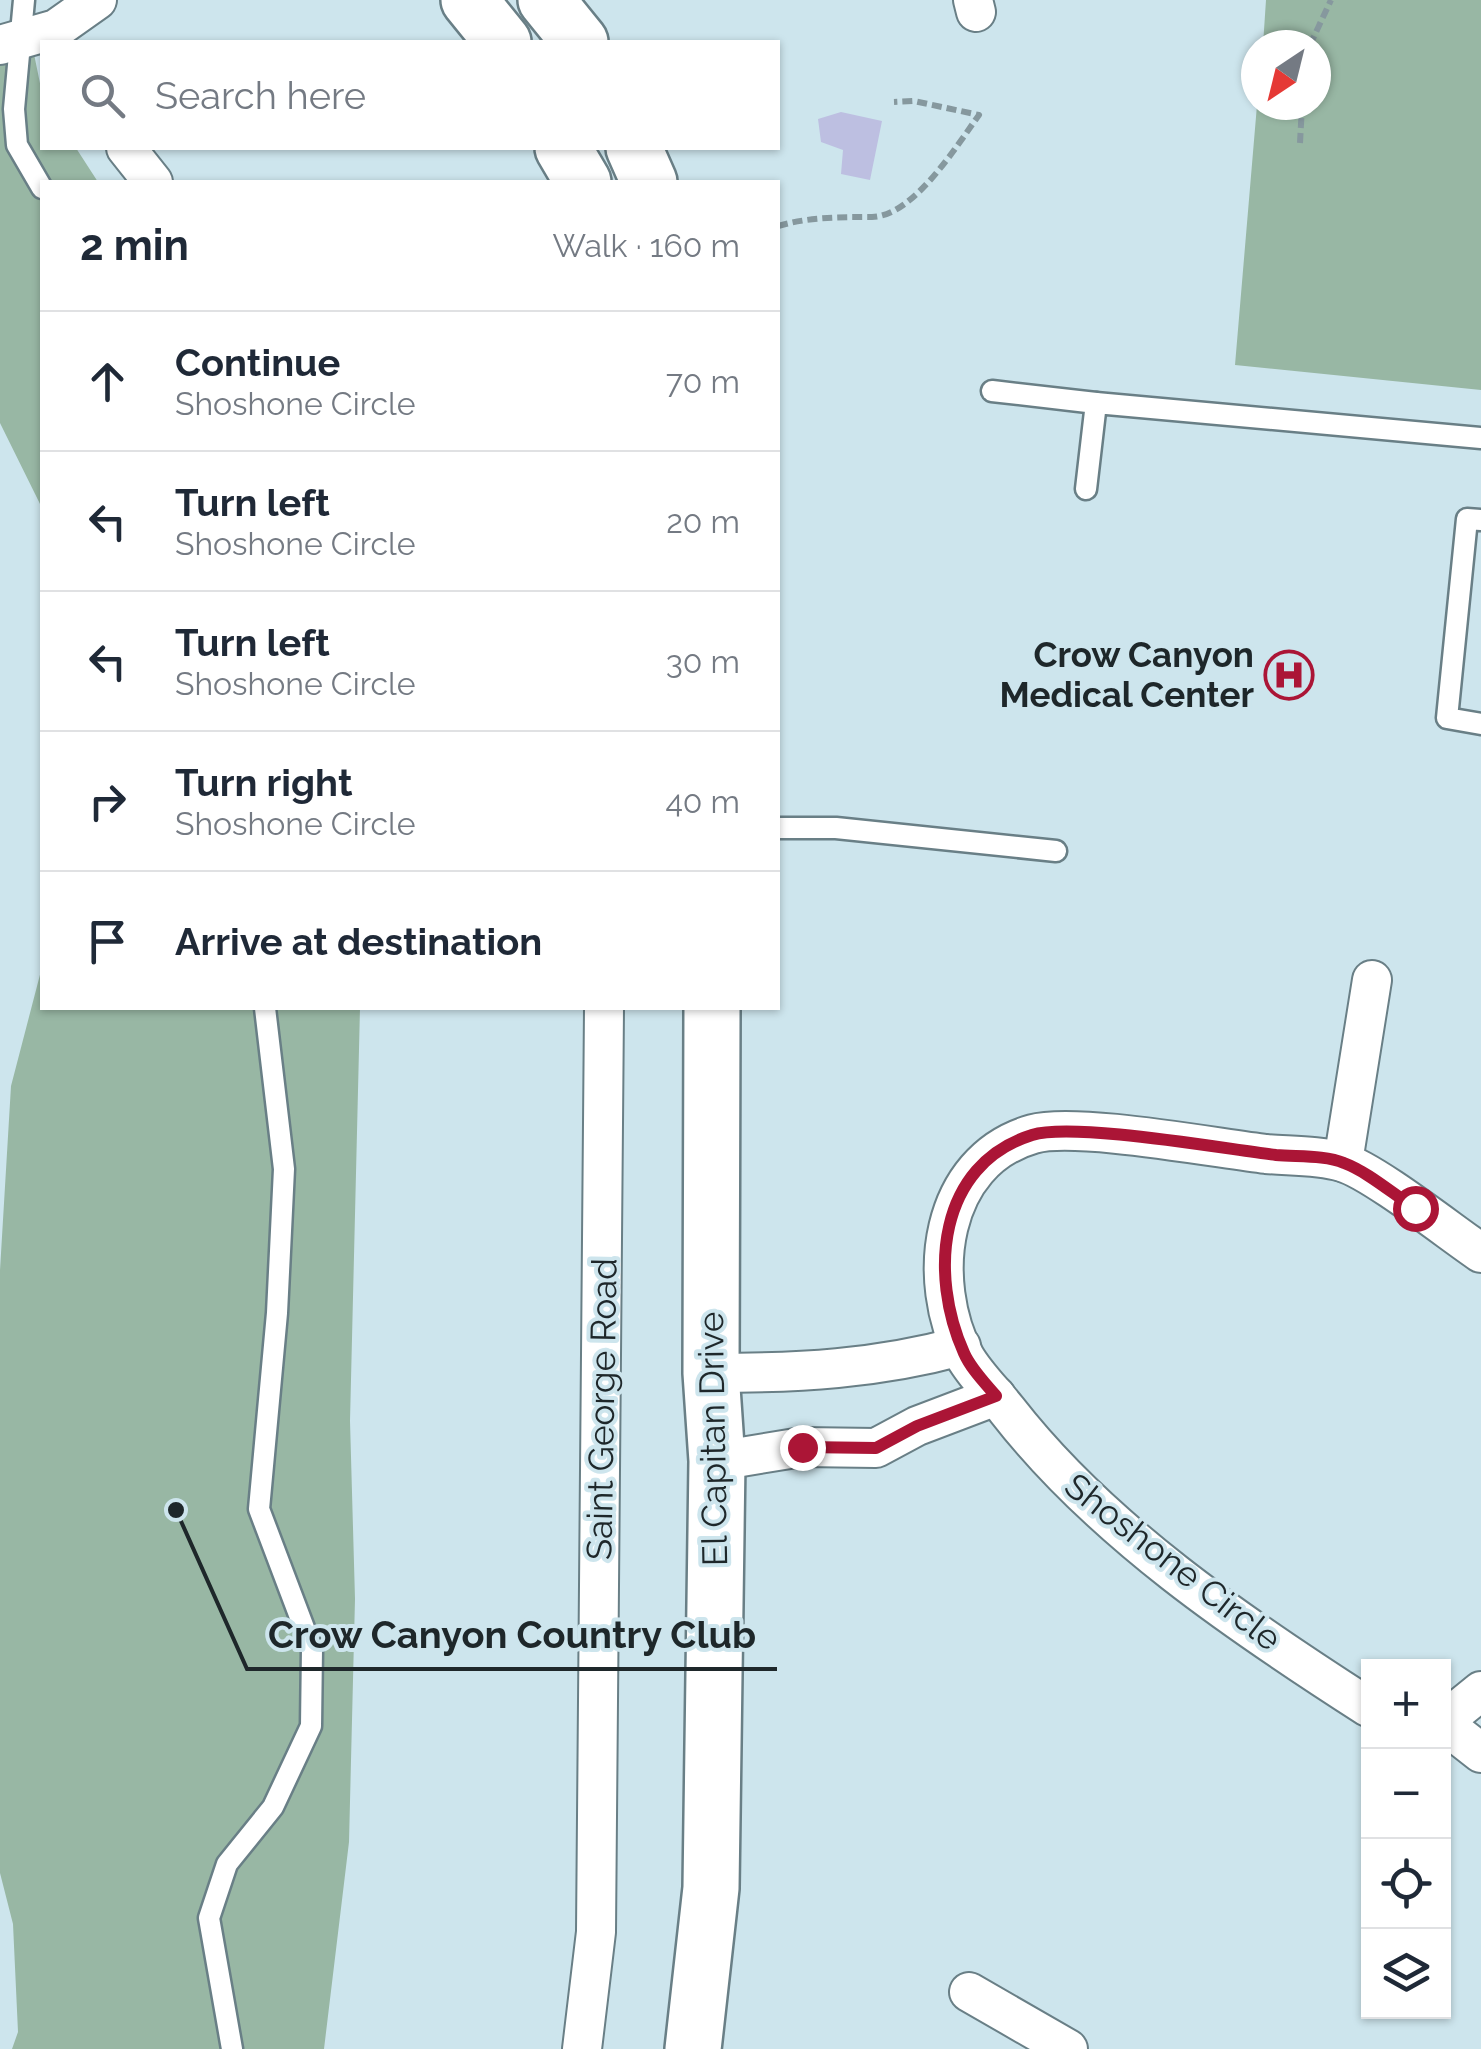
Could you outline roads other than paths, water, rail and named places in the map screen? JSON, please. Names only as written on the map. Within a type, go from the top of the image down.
[{"type":"street","points":[[38,31],[98,0]]},
{"type":"street","points":[[469,0],[501,40]]},
{"type":"street","points":[[546,0],[578,40]]},
{"type":"street","points":[[128,150],[151,180]]},
{"type":"street","points":[[564,150],[582,180]]},
{"type":"street","points":[[635,150],[648,180]]},
{"type":"street","points":[[1344,1162],[1372,980]]},
{"type":"street","name":"Saint George Road","points":[[582,2049],[596,1932],[604,1010]]},
{"type":"street","name":"El Capitan Drive","points":[[693,2049],[711,1888],[717,1461],[711,1373],[712,1010]]},
{"type":"street","name":"Shoshone Circle","points":[[1361,1702],[1311,1670],[1110,1521],[1044,1457],[961,1346],[950,1311],[943,1263],[946,1226],[959,1195],[978,1169],[1018,1142],[1034,1134],[1089,1134],[1344,1162],[1481,1253]]},
{"type":"street","points":[[711,1373],[824,1372],[899,1363],[961,1346]]},
{"type":"street","points":[[717,1461],[802,1447],[876,1448],[917,1426],[996,1396]]},
{"type":"street","points":[[1451,1717],[1481,1691]]},
{"type":"street","points":[[1451,1729],[1481,1753]]},
{"type":"street","points":[[969,1992],[1068,2049]]},
{"type":"lane","points":[[24,0],[38,31],[14,109],[17,145],[40,185]]},
{"type":"lane","points":[[992,390],[1096,404],[1481,438]]},
{"type":"lane","points":[[1086,489],[1096,404]]},
{"type":"lane","points":[[1481,520],[1467,519],[1446,718],[1481,724]]},
{"type":"lane","points":[[780,828],[836,828],[1056,851]]},
{"type":"lane","points":[[232,2049],[209,1918],[227,1864],[273,1807],[311,1726],[312,1649],[259,1509],[277,1314],[284,1169],[265,1010]]},
{"type":"water","points":[[841,112],[882,121],[870,180],[841,174],[843,150],[821,142],[818,119]]},
{"type":"place","name":"Crow Canyon Medical Center","points":[[1289,675]]},
{"type":"place","name":"Crow Canyon Country Club","points":[[176,1510]]}]
